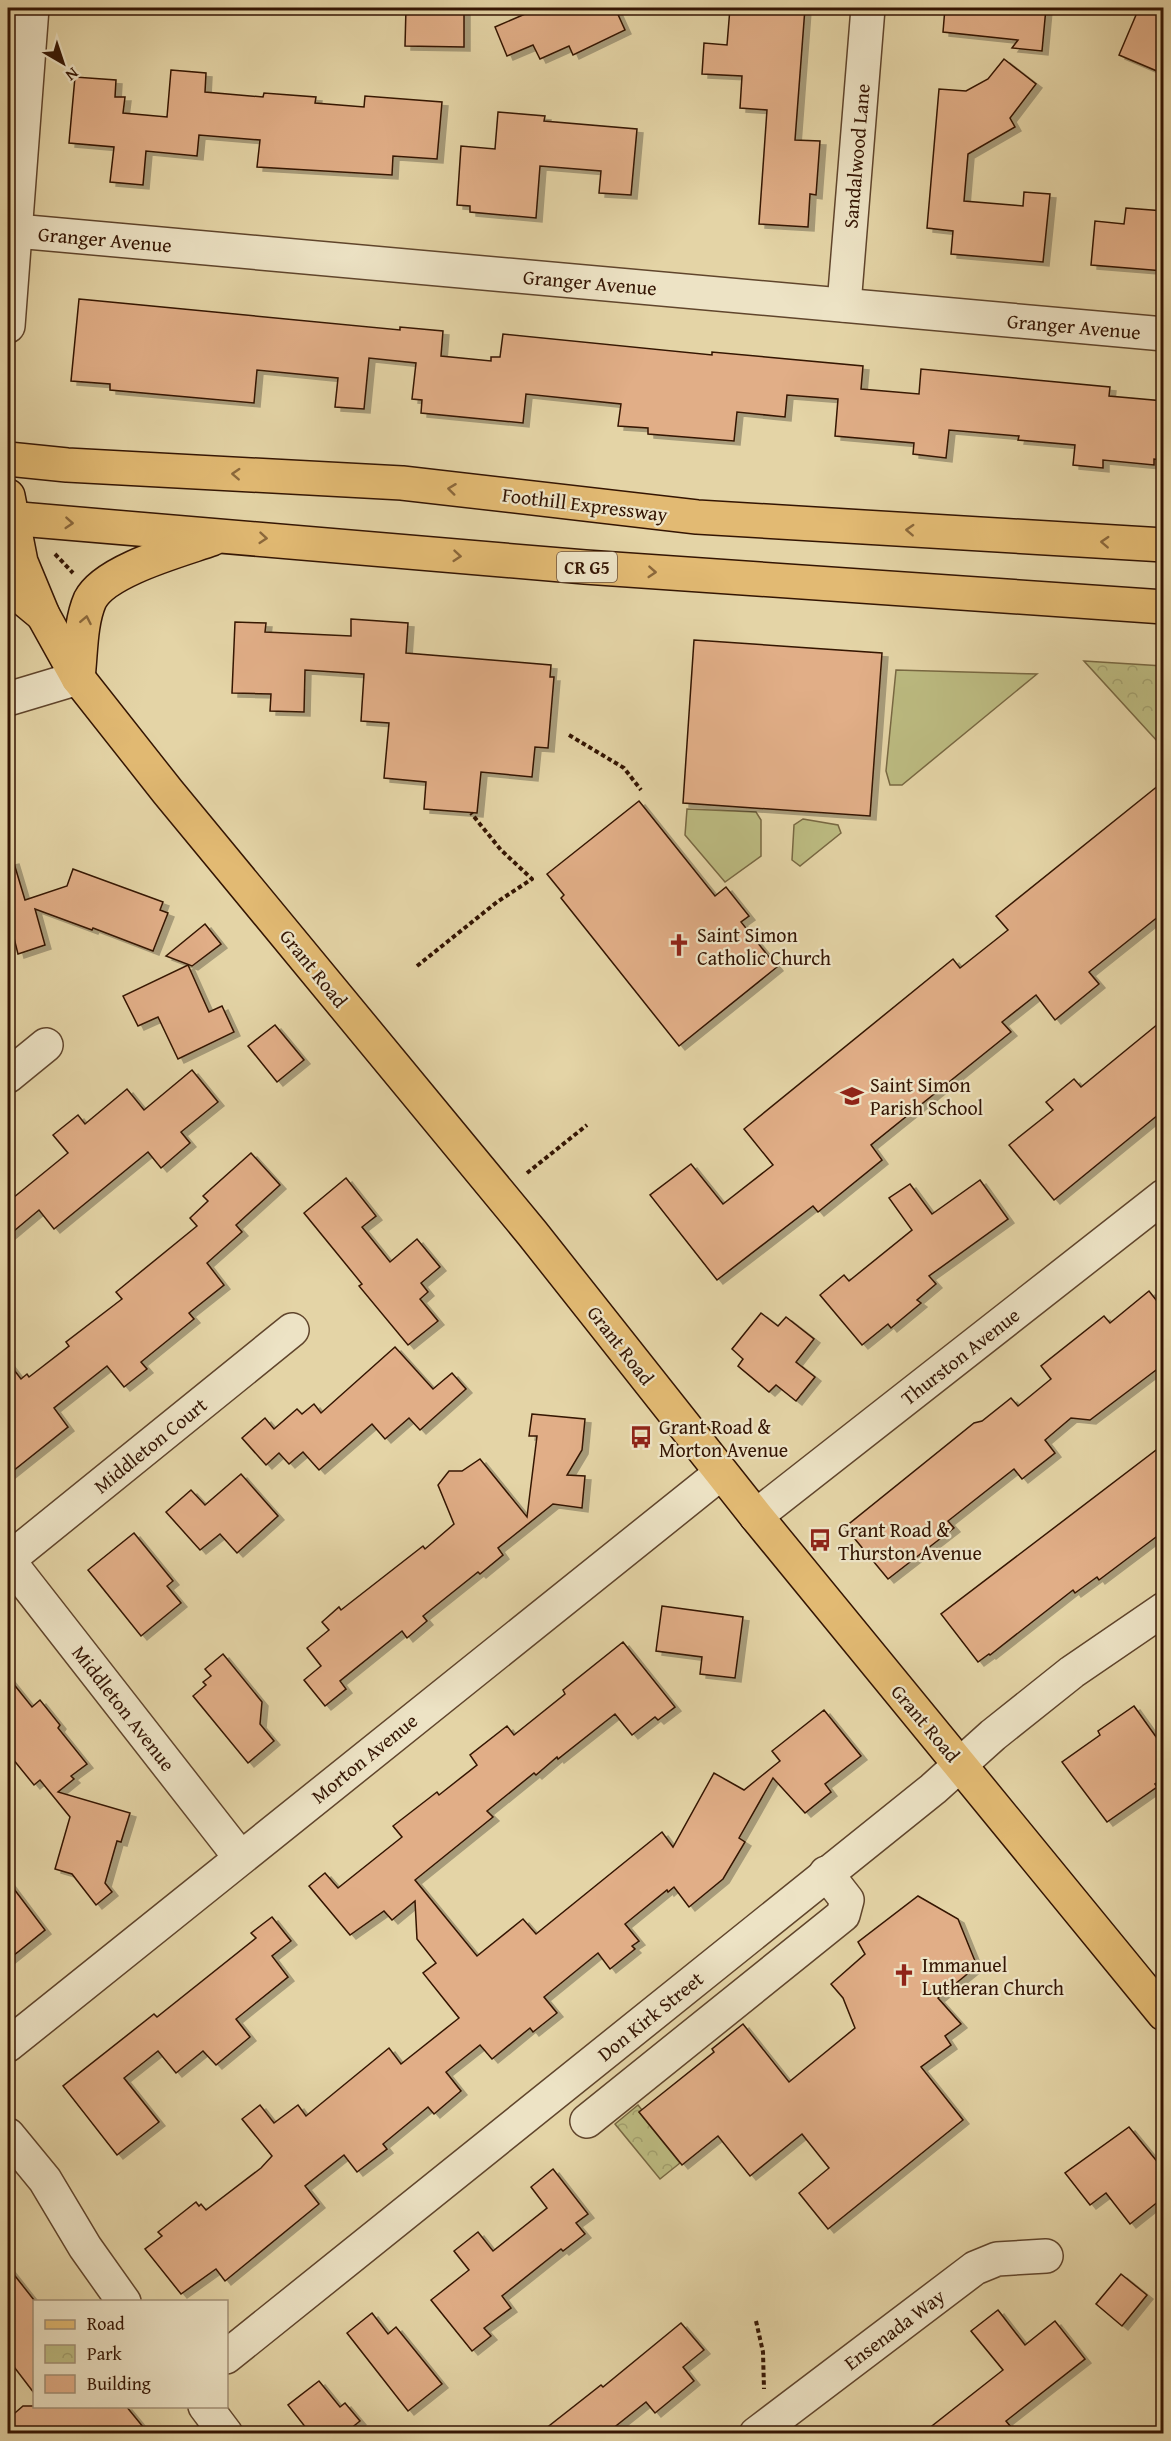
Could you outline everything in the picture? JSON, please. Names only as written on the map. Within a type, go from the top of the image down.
[{"type":"main road","name":"Foothill Expressway","points":[[8,459],[402,483],[698,517],[1164,545]]},
{"type":"main road","name":"CR G5","points":[[8,510],[224,535],[585,567],[1164,607]]},
{"type":"main road","name":"Grant Road","points":[[8,510],[18,552],[43,615],[78,678],[168,792],[539,1242],[721,1473],[1164,2014]]},
{"type":"main road","points":[[78,678],[85,618],[95,594],[114,577],[144,563],[224,535]]},
{"type":"main road","points":[[8,586],[43,615]]},
{"type":"street","points":[[8,326],[16,231],[16,116],[32,8]]},
{"type":"street","name":"Sandalwood Lane","points":[[844,305],[868,8]]},
{"type":"street","name":"Granger Avenue","points":[[16,231],[1164,334]]},
{"type":"street","points":[[8,699],[78,678]]},
{"type":"street","points":[[8,1076],[46,1045]]},
{"type":"street","name":"Thurston Avenue","points":[[756,1516],[1164,1196]]},
{"type":"street","name":"Middleton Court","points":[[8,1560],[292,1330]]},
{"type":"street","name":"Morton Avenue","points":[[8,2045],[721,1473]]},
{"type":"street","name":"Middleton Avenue","points":[[8,1560],[240,1857]]},
{"type":"street","name":"Don Kirk Street","points":[[228,2355],[961,1765],[993,1735],[1072,1672],[1164,1609]]},
{"type":"street","points":[[587,2121],[843,1915],[847,1900],[826,1874]]},
{"type":"street","points":[[8,2135],[45,2180],[85,2247],[123,2300]]},
{"type":"street","name":"Ensenada Way","points":[[761,2430],[975,2268],[997,2259],[1046,2256]]},
{"type":"street","points":[[207,2408],[226,2433]]},
{"type":"path","points":[[55,554],[76,576]]},
{"type":"path","points":[[569,735],[624,768],[641,790]]},
{"type":"path","points":[[417,966],[497,902],[532,879],[501,850],[471,813]]},
{"type":"path","points":[[527,1173],[587,1125]]},
{"type":"path","points":[[756,2321],[763,2352],[761,2430]]},
{"type":"green space","points":[[1084,661],[1163,666],[1163,748],[1158,742]]},
{"type":"green space","points":[[896,670],[1037,674],[902,785],[890,785],[886,771]]},
{"type":"green space","points":[[687,809],[756,812],[761,820],[761,856],[725,882],[685,835]]},
{"type":"green space","points":[[803,819],[838,825],[841,833],[800,866],[792,860],[794,825]]},
{"type":"green space","points":[[638,2105],[642,2110],[639,2112],[680,2163],[660,2179],[615,2124]]},
{"type":"building","points":[[406,8],[464,8],[464,47],[405,46]]},
{"type":"building","points":[[539,8],[615,8],[625,30],[573,55],[569,46],[540,59],[533,45],[507,56],[495,27]]},
{"type":"building","points":[[730,8],[805,8],[795,140],[820,141],[816,195],[810,194],[808,227],[759,224],[767,110],[740,108],[742,76],[702,74],[704,43],[727,45]]},
{"type":"building","points":[[945,8],[1046,8],[1042,51],[1012,48],[1018,40],[943,32]]},
{"type":"building","points":[[1139,8],[1164,8],[1164,74],[1119,55]]},
{"type":"building","points":[[1004,59],[1036,84],[1010,118],[1015,127],[968,154],[964,201],[1023,206],[1024,192],[1050,194],[1043,262],[951,254],[953,231],[927,228],[939,89],[966,91],[988,79]]},
{"type":"building","points":[[171,70],[206,73],[205,92],[263,97],[264,93],[316,97],[315,103],[364,107],[365,96],[442,102],[437,159],[393,156],[392,175],[257,167],[260,140],[199,135],[197,156],[146,151],[143,185],[110,182],[114,147],[69,143],[75,77],[116,80],[115,97],[125,97],[123,113],[167,117]]},
{"type":"building","points":[[498,112],[545,116],[544,121],[637,129],[631,195],[599,193],[601,171],[540,166],[536,218],[470,212],[470,206],[457,205],[461,146],[495,149]]},
{"type":"building","points":[[1126,208],[1164,211],[1164,271],[1091,265],[1095,221],[1124,224]]},
{"type":"building","points":[[79,299],[400,330],[400,327],[443,331],[441,356],[491,361],[491,357],[500,357],[503,334],[712,355],[712,352],[863,366],[861,389],[919,394],[921,369],[1110,387],[1109,396],[1164,401],[1164,460],[1154,459],[1154,465],[1103,460],[1103,468],[1073,465],[1075,445],[1018,440],[1019,436],[949,430],[946,458],[913,454],[914,443],[835,436],[838,399],[787,395],[785,417],[737,412],[734,441],[648,434],[648,428],[618,426],[621,404],[526,394],[523,423],[421,413],[422,400],[412,399],[416,363],[369,358],[364,409],[335,407],[338,378],[257,370],[254,403],[110,390],[110,384],[71,381]]},
{"type":"building","points":[[351,619],[408,623],[406,653],[551,665],[550,677],[554,677],[548,748],[535,747],[532,777],[481,772],[477,813],[424,809],[426,782],[384,778],[389,723],[361,721],[364,674],[305,670],[304,712],[270,711],[271,694],[232,693],[235,622],[266,623],[265,632],[351,636]]},
{"type":"building","points":[[694,640],[882,653],[870,816],[683,803]]},
{"type":"building","points":[[1164,781],[1164,912],[1089,972],[1099,984],[1055,1020],[1036,995],[1002,1022],[1011,1032],[871,1145],[882,1160],[818,1212],[813,1206],[717,1280],[650,1195],[691,1164],[723,1204],[773,1165],[744,1129],[953,959],[960,968],[1008,930],[996,916]]},
{"type":"building","name":"Saint Simon Catholic Church","points":[[639,801],[715,896],[726,887],[749,916],[741,922],[777,967],[679,1046],[561,898],[564,895],[547,874]]},
{"type":"building","points":[[13,860],[25,900],[67,886],[73,869],[163,902],[160,910],[168,913],[153,951],[35,909],[45,945],[18,954],[14,938],[8,940],[8,861]]},
{"type":"building","points":[[205,924],[221,944],[192,966],[166,956]]},
{"type":"building","points":[[188,965],[209,1012],[222,1006],[234,1032],[178,1059],[158,1017],[138,1026],[123,996]]},
{"type":"building","points":[[1164,1019],[1164,1110],[1054,1200],[1009,1145],[1053,1110],[1046,1102],[1074,1079],[1081,1087]]},
{"type":"building","points":[[275,1025],[304,1060],[277,1082],[248,1046]]},
{"type":"building","points":[[192,1070],[218,1102],[181,1132],[190,1143],[161,1168],[148,1152],[54,1229],[39,1210],[8,1236],[8,1202],[68,1153],[53,1135],[78,1115],[85,1124],[127,1089],[144,1110]]},
{"type":"building","points":[[251,1153],[280,1185],[236,1225],[242,1232],[207,1263],[224,1285],[189,1313],[194,1319],[141,1362],[147,1369],[124,1387],[107,1366],[54,1408],[68,1427],[8,1475],[8,1362],[21,1379],[27,1374],[29,1377],[69,1346],[66,1342],[122,1299],[116,1292],[197,1226],[190,1218],[208,1201],[203,1196]]},
{"type":"building","points":[[346,1178],[376,1216],[362,1227],[390,1262],[417,1239],[440,1267],[421,1283],[428,1292],[420,1299],[438,1321],[408,1345],[359,1286],[362,1284],[304,1213]]},
{"type":"building","points":[[980,1180],[1008,1219],[929,1276],[936,1284],[917,1300],[921,1303],[891,1328],[888,1324],[862,1345],[820,1295],[844,1275],[849,1281],[912,1230],[889,1198],[910,1184],[932,1214]]},
{"type":"building","points":[[1149,1291],[1164,1310],[1164,1364],[1090,1420],[1071,1418],[1045,1440],[1055,1453],[1022,1479],[1014,1469],[948,1521],[954,1528],[888,1579],[845,1527],[974,1423],[982,1421],[1011,1398],[1018,1406],[1051,1379],[1041,1366],[1104,1316],[1110,1323]]},
{"type":"building","points":[[761,1313],[778,1326],[786,1317],[814,1339],[796,1362],[815,1377],[796,1401],[776,1385],[769,1392],[738,1366],[743,1359],[732,1349]]},
{"type":"building","points":[[395,1347],[433,1389],[452,1373],[466,1389],[420,1430],[409,1418],[385,1439],[372,1424],[319,1470],[303,1452],[289,1464],[279,1453],[266,1465],[242,1438],[265,1418],[274,1429],[297,1409],[302,1414],[314,1404],[321,1413]]},
{"type":"building","points":[[532,1414],[585,1419],[582,1450],[567,1475],[585,1476],[582,1508],[553,1504],[498,1548],[503,1555],[423,1616],[427,1621],[407,1638],[402,1631],[340,1681],[346,1689],[325,1706],[304,1680],[321,1666],[307,1648],[329,1630],[322,1622],[339,1607],[341,1610],[423,1546],[425,1549],[454,1524],[438,1485],[449,1471],[462,1471],[480,1459],[527,1517],[537,1436],[529,1436]]},
{"type":"building","points":[[1164,1444],[1164,1531],[1099,1580],[1097,1577],[1075,1593],[1073,1590],[978,1662],[941,1614]]},
{"type":"building","points":[[241,1474],[278,1516],[237,1553],[220,1534],[200,1550],[166,1512],[191,1490],[205,1505]]},
{"type":"building","points":[[134,1533],[173,1581],[167,1586],[181,1603],[141,1636],[88,1570]]},
{"type":"building","points":[[662,1606],[743,1617],[735,1678],[700,1674],[702,1657],[656,1651]]},
{"type":"building","points":[[623,1642],[675,1707],[658,1720],[655,1717],[632,1735],[615,1714],[558,1759],[557,1757],[536,1775],[534,1773],[487,1811],[493,1817],[415,1880],[477,1956],[523,1919],[536,1934],[662,1832],[673,1847],[714,1773],[744,1790],[780,1761],[772,1751],[824,1710],[861,1756],[825,1784],[831,1792],[805,1813],[773,1778],[739,1838],[745,1842],[723,1879],[689,1907],[674,1887],[668,1892],[667,1890],[625,1924],[639,1941],[632,1946],[635,1949],[610,1969],[598,1953],[544,1997],[557,2013],[533,2032],[530,2028],[492,2059],[480,2045],[446,2072],[461,2091],[434,2114],[428,2107],[383,2144],[387,2149],[357,2172],[344,2155],[305,2186],[319,2204],[225,2281],[216,2269],[181,2294],[145,2249],[162,2236],[158,2232],[196,2202],[206,2210],[261,2168],[272,2156],[242,2119],[260,2105],[274,2123],[298,2105],[306,2116],[389,2048],[401,2064],[459,2018],[423,1973],[436,1963],[417,1939],[415,1901],[392,1920],[384,1911],[350,1935],[309,1886],[325,1873],[338,1888],[402,1837],[393,1826],[437,1792],[439,1795],[477,1765],[470,1755],[507,1726],[514,1735],[565,1694],[563,1690]]},
{"type":"building","points":[[223,1654],[262,1702],[260,1724],[274,1741],[248,1763],[193,1696],[206,1685],[203,1682],[211,1676],[205,1669]]},
{"type":"building","points":[[8,1677],[32,1707],[40,1700],[60,1725],[58,1728],[87,1764],[71,1776],[74,1779],[58,1792],[130,1813],[121,1842],[117,1841],[105,1883],[112,1892],[96,1905],[72,1874],[55,1869],[70,1817],[40,1780],[34,1785],[8,1753]]},
{"type":"building","points":[[1134,1706],[1164,1748],[1164,1778],[1155,1784],[1157,1787],[1107,1822],[1062,1762],[1100,1735],[1098,1731]]},
{"type":"building","points":[[8,1881],[45,1930],[8,1960]]},
{"type":"building","points":[[918,1896],[958,1919],[977,1966],[938,1998],[961,2024],[945,2036],[951,2045],[921,2067],[963,2120],[828,2229],[799,2193],[829,2168],[802,2134],[750,2176],[718,2136],[682,2165],[639,2112],[714,2052],[712,2049],[743,2024],[789,2082],[855,2028],[843,1998],[831,1984],[865,1954],[858,1942]]},
{"type":"building","points":[[272,1917],[291,1941],[272,1956],[288,1977],[236,2019],[250,2037],[216,2065],[203,2051],[176,2073],[158,2051],[124,2078],[159,2122],[117,2155],[63,2086],[154,2014],[157,2017],[256,1938],[251,1933]]},
{"type":"building","points":[[1129,2127],[1164,2170],[1164,2197],[1130,2224],[1106,2193],[1090,2205],[1065,2173]]},
{"type":"building","points":[[553,2169],[588,2214],[576,2223],[585,2234],[563,2251],[561,2249],[502,2296],[511,2308],[484,2328],[491,2336],[472,2351],[431,2300],[469,2270],[454,2251],[478,2232],[493,2251],[547,2208],[531,2187]]},
{"type":"building","points":[[8,2267],[34,2300],[33,2392],[8,2359]]},
{"type":"building","points":[[1121,2274],[1147,2295],[1122,2326],[1096,2304]]},
{"type":"building","points":[[998,2310],[1025,2345],[1055,2321],[1085,2359],[1006,2421],[1016,2433],[923,2433],[1003,2370],[971,2331]]},
{"type":"building","points":[[372,2313],[388,2334],[396,2327],[442,2384],[408,2411],[347,2333]]},
{"type":"building","points":[[681,2323],[704,2350],[683,2367],[694,2381],[655,2413],[646,2402],[607,2433],[540,2433],[601,2385],[603,2387]]},
{"type":"building","points":[[319,2381],[340,2407],[345,2403],[360,2421],[345,2433],[310,2433],[288,2405]]},
{"type":"building","points":[[23,2406],[33,2406],[33,2408],[128,2408],[148,2433],[20,2433],[8,2419]]},
{"type":"place","name":"Saint Simon Catholic Church","points":[[679,945]]},
{"type":"place","name":"Saint Simon Parish School","points":[[852,1096]]},
{"type":"place","name":"Grant Road & Morton Avenue","points":[[641,1437]]},
{"type":"place","name":"Grant Road & Thurston Avenue","points":[[820,1540]]},
{"type":"place","name":"Immanuel Lutheran Church","points":[[904,1975]]}]
